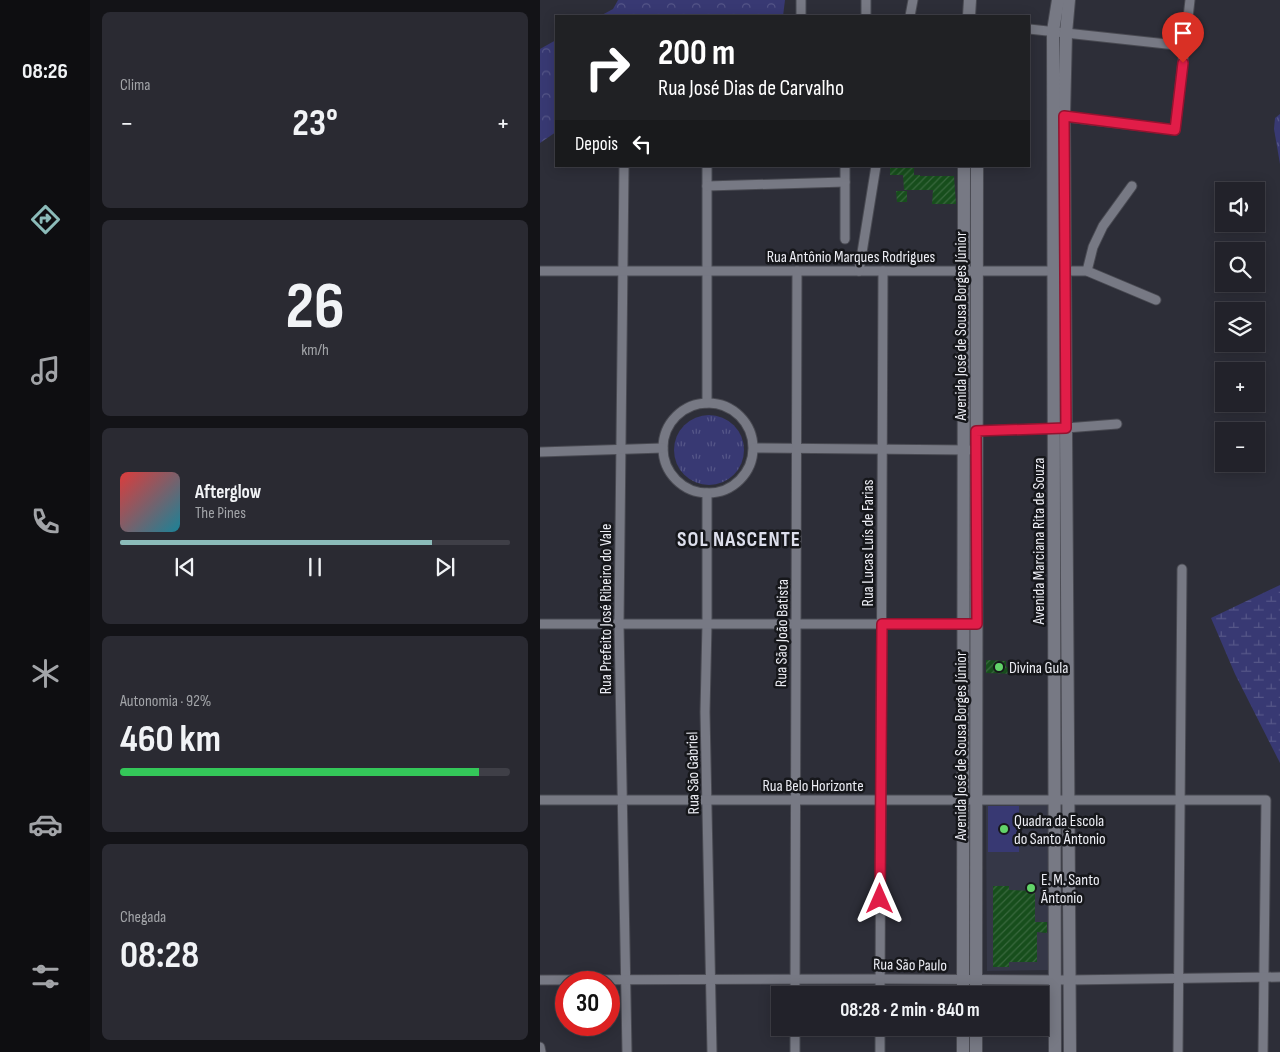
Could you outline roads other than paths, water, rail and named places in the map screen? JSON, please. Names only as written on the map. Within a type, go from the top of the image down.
[{"type":"street","points":[[801,0],[801,15]]},
{"type":"street","points":[[866,0],[866,15]]},
{"type":"street","points":[[910,15],[914,0]]},
{"type":"street","points":[[969,15],[970,0]]},
{"type":"street","name":"Avenida Marciana Rita de Souza","points":[[1058,0],[1062,800],[1068,858],[1070,1052]]},
{"type":"street","name":"Avenida Marciana Rita de Souza","points":[[1059,32],[1069,0]]},
{"type":"street","points":[[1058,116],[1175,130],[1190,0]]},
{"type":"street","points":[[1030,29],[1185,46]]},
{"type":"street","name":"Rua Prefeito José Ribeiro do Vale","points":[[624,167],[619,624],[627,1052]]},
{"type":"street","points":[[707,167],[707,403]]},
{"type":"street","points":[[845,167],[845,239]]},
{"type":"street","points":[[859,271],[876,167]]},
{"type":"street","name":"Avenida José de Sousa Borges Júnior","points":[[964,167],[964,271],[970,450],[970,800],[977,986]]},
{"type":"street","name":"Avenida José de Sousa Borges Júnior","points":[[970,450],[976,431],[977,167]]},
{"type":"street","points":[[707,186],[845,182]]},
{"type":"street","points":[[1087,270],[1102,226],[1132,186]]},
{"type":"street","name":"Rua Antônio Marques Rodrigues","points":[[540,271],[1087,270],[1156,300]]},
{"type":"street","name":"Rua São João Batista","points":[[796,986],[797,271]]},
{"type":"street","name":"Rua Lucas Luís de Farias","points":[[880,986],[883,271]]},
{"type":"street","points":[[707,403],[721,405],[734,411],[745,421],[751,434],[754,448],[752,462],[740,480],[721,492],[707,493],[693,491],[681,484],[671,474],[665,462],[663,448],[665,434],[671,422],[681,412],[693,405],[707,403]]},
{"type":"street","points":[[976,431],[1116,424]]},
{"type":"street","points":[[540,452],[663,448]]},
{"type":"street","points":[[754,448],[970,450]]},
{"type":"street","name":"Rua São Gabriel","points":[[707,493],[708,624],[705,712],[712,1052]]},
{"type":"street","points":[[1178,1052],[1177,979],[1181,800],[1182,569]]},
{"type":"street","points":[[540,624],[970,624]]},
{"type":"street","name":"Rua Belo Horizonte","points":[[540,800],[1266,800],[1263,977]]},
{"type":"street","name":"Avenida José de Sousa Borges Júnior","points":[[962,986],[970,800]]},
{"type":"street","name":"Avenida Marciana Rita de Souza","points":[[1055,1052],[1055,859],[1062,800]]},
{"type":"street","points":[[1055,859],[1068,858]]},
{"type":"street","points":[[1262,1052],[1263,977]]},
{"type":"street","name":"Rua São Paulo","points":[[540,980],[1069,980],[1280,977]]},
{"type":"street","points":[[795,1036],[795,1052]]},
{"type":"street","points":[[880,1036],[880,1052]]},
{"type":"street","points":[[963,1036],[963,1052]]},
{"type":"street","points":[[976,1036],[976,1052]]},
{"type":"street","points":[[540,1047],[541,1052]]},
{"type":"place","name":"Divina Gula","points":[[999,667]]},
{"type":"place","name":"Quadra da Escola do Santo Ântonio","points":[[1004,829]]},
{"type":"place","name":"E. M. Santo Ãntonio","points":[[1031,888]]},
{"type":"district","name":"SOL NASCENTE","points":[[739,539]]}]
